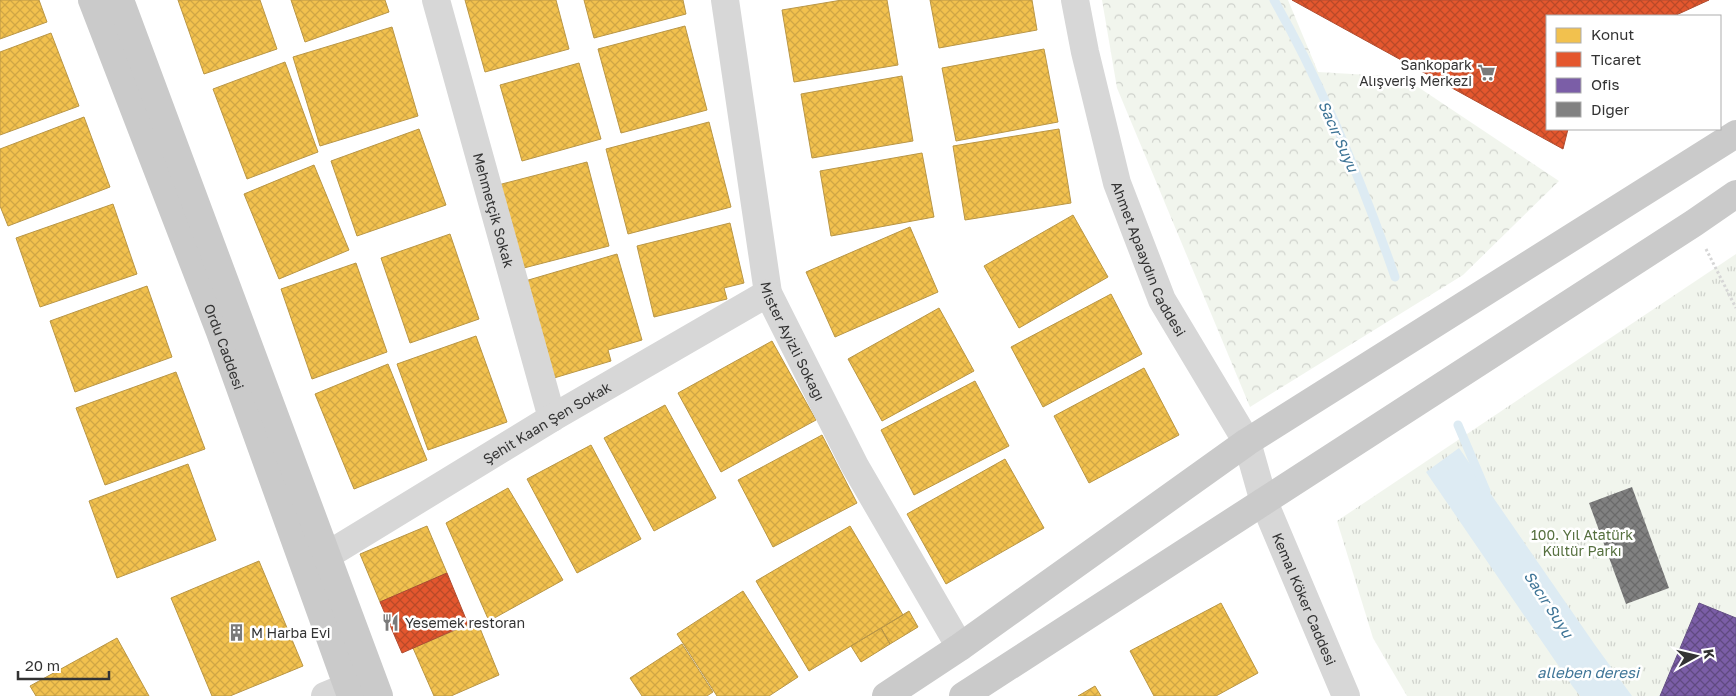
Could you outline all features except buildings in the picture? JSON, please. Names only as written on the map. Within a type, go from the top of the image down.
[{"type":"main road","name":"Ordu Caddesi","points":[[92,0],[220,332],[342,692]]},
{"type":"main road","name":"Ordu Caddesi","points":[[120,0],[379,696]]},
{"type":"main road","points":[[886,696],[960,647],[1247,442],[1736,134]]},
{"type":"main road","points":[[963,696],[1736,194]]},
{"type":"street","name":"Mehmetçik Sokak","points":[[436,0],[552,418]]},
{"type":"street","name":"Mister Ayizli Sokağı","points":[[725,0],[768,293],[854,466],[960,647]]},
{"type":"street","name":"Ahmet Apaaydın Caddesi","points":[[1075,0],[1085,52],[1117,183],[1162,300],[1247,442],[1264,502]]},
{"type":"street","name":"Şehit Kaan Şen Sokak","points":[[326,556],[552,418],[768,293]]},
{"type":"street","name":"Kemal Köker Caddesi","points":[[1264,502],[1346,696]]},
{"type":"path","points":[[1694,223],[1736,308]]},
{"type":"green space","points":[[1102,0],[1288,0],[1318,72],[1403,77],[1559,181],[1463,275],[1250,407],[1117,88]]},
{"type":"green space","name":"100. Yıl Atatürk Kültür Parkı","points":[[1736,254],[1736,696],[1407,696],[1373,638],[1337,521]]},
{"type":"water","name":"alleben deresi","points":[[1459,448],[1632,696],[1580,696],[1573,687],[1426,472]]},
{"type":"waterway","name":"Sacır Suyu","points":[[1274,0],[1326,101],[1369,206],[1395,277]]},
{"type":"waterway","name":"Sacır Suyu","points":[[1458,425],[1486,491]]},
{"type":"place","name":"Sankopark Alışveriş Merkezi","points":[[1486,72]]},
{"type":"place","name":"Yesemek restoran","points":[[391,622]]},
{"type":"place","name":"M Harba Evi","points":[[237,632]]}]
